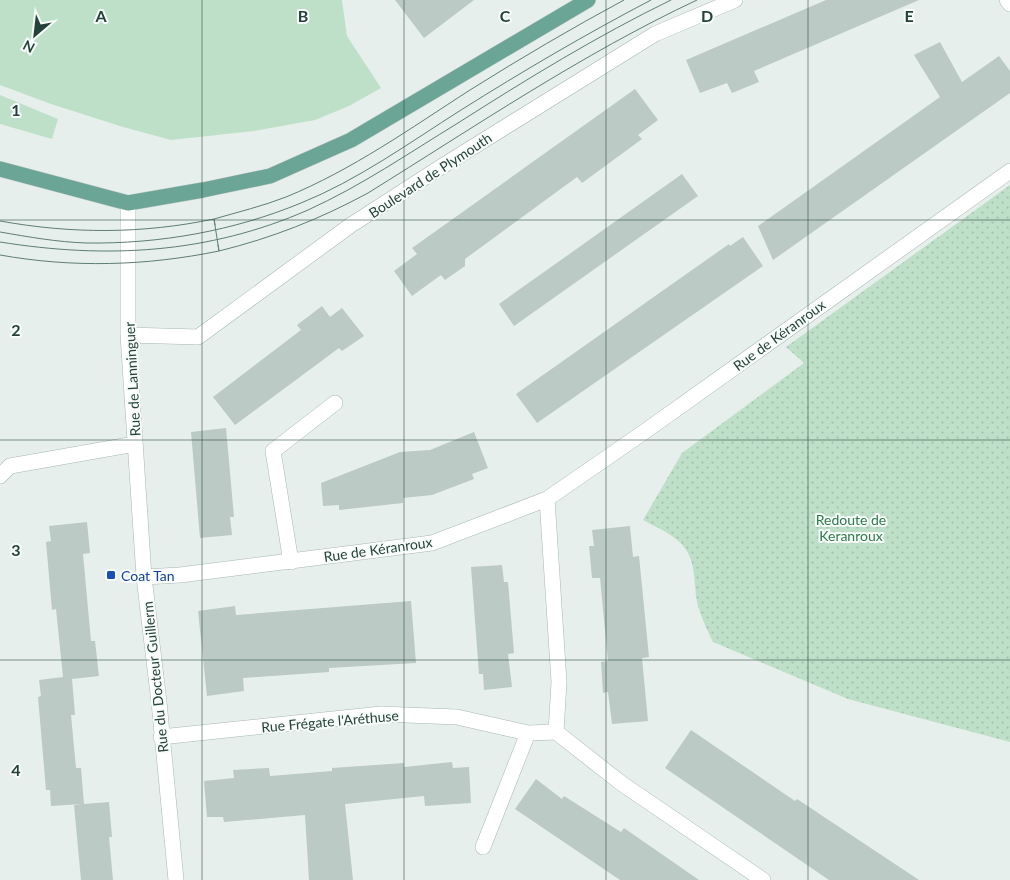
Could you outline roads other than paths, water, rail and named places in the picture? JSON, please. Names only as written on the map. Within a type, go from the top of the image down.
[{"type":"main road","points":[[0,169],[128,203],[270,176],[351,140],[588,0]]},
{"type":"street","name":"Boulevard de Plymouth","points":[[128,335],[198,337],[351,225],[444,165],[655,34],[735,0]]},
{"type":"street","points":[[1008,0],[1010,4]]},
{"type":"street","name":"Rue de Kéranroux","points":[[144,577],[180,576],[432,543],[547,499],[644,432],[1010,170]]},
{"type":"street","name":"Rue de Lanninguer","points":[[3,467],[135,444],[128,335],[128,203]]},
{"type":"street","points":[[291,562],[273,451],[336,403]]},
{"type":"street","name":"Rue du Docteur Guillerm","points":[[135,444],[144,577],[176,880]]},
{"type":"street","points":[[547,499],[559,682],[556,732],[620,783],[762,880]]},
{"type":"street","name":"Rue Frégate l'Aréthuse","points":[[161,737],[381,714],[457,717],[528,733],[556,732]]},
{"type":"street","points":[[483,846],[528,733]]},
{"type":"tram line","points":[[624,0],[527,55],[381,148],[334,174],[286,197],[214,219],[219,251],[295,227],[368,193],[571,67],[654,21],[697,0]]},
{"type":"tram line","points":[[0,232],[43,239],[86,243],[114,243],[196,234],[275,213],[322,194],[363,172],[531,67],[651,0]]},
{"type":"tram line","points":[[0,242],[79,250],[118,251],[156,249],[195,244],[233,236],[270,225],[328,201],[384,169],[563,58],[671,0]]},
{"type":"tram line","points":[[0,221],[80,230],[134,230],[214,219],[215,225]]},
{"type":"tram line","points":[[0,255],[55,262],[110,264],[192,256],[219,251],[218,245]]},
{"type":"place","name":"Coat Tan","points":[[111,575]]},
{"type":"park label","name":"Redoute de Keranroux","points":[[851,528]]}]
